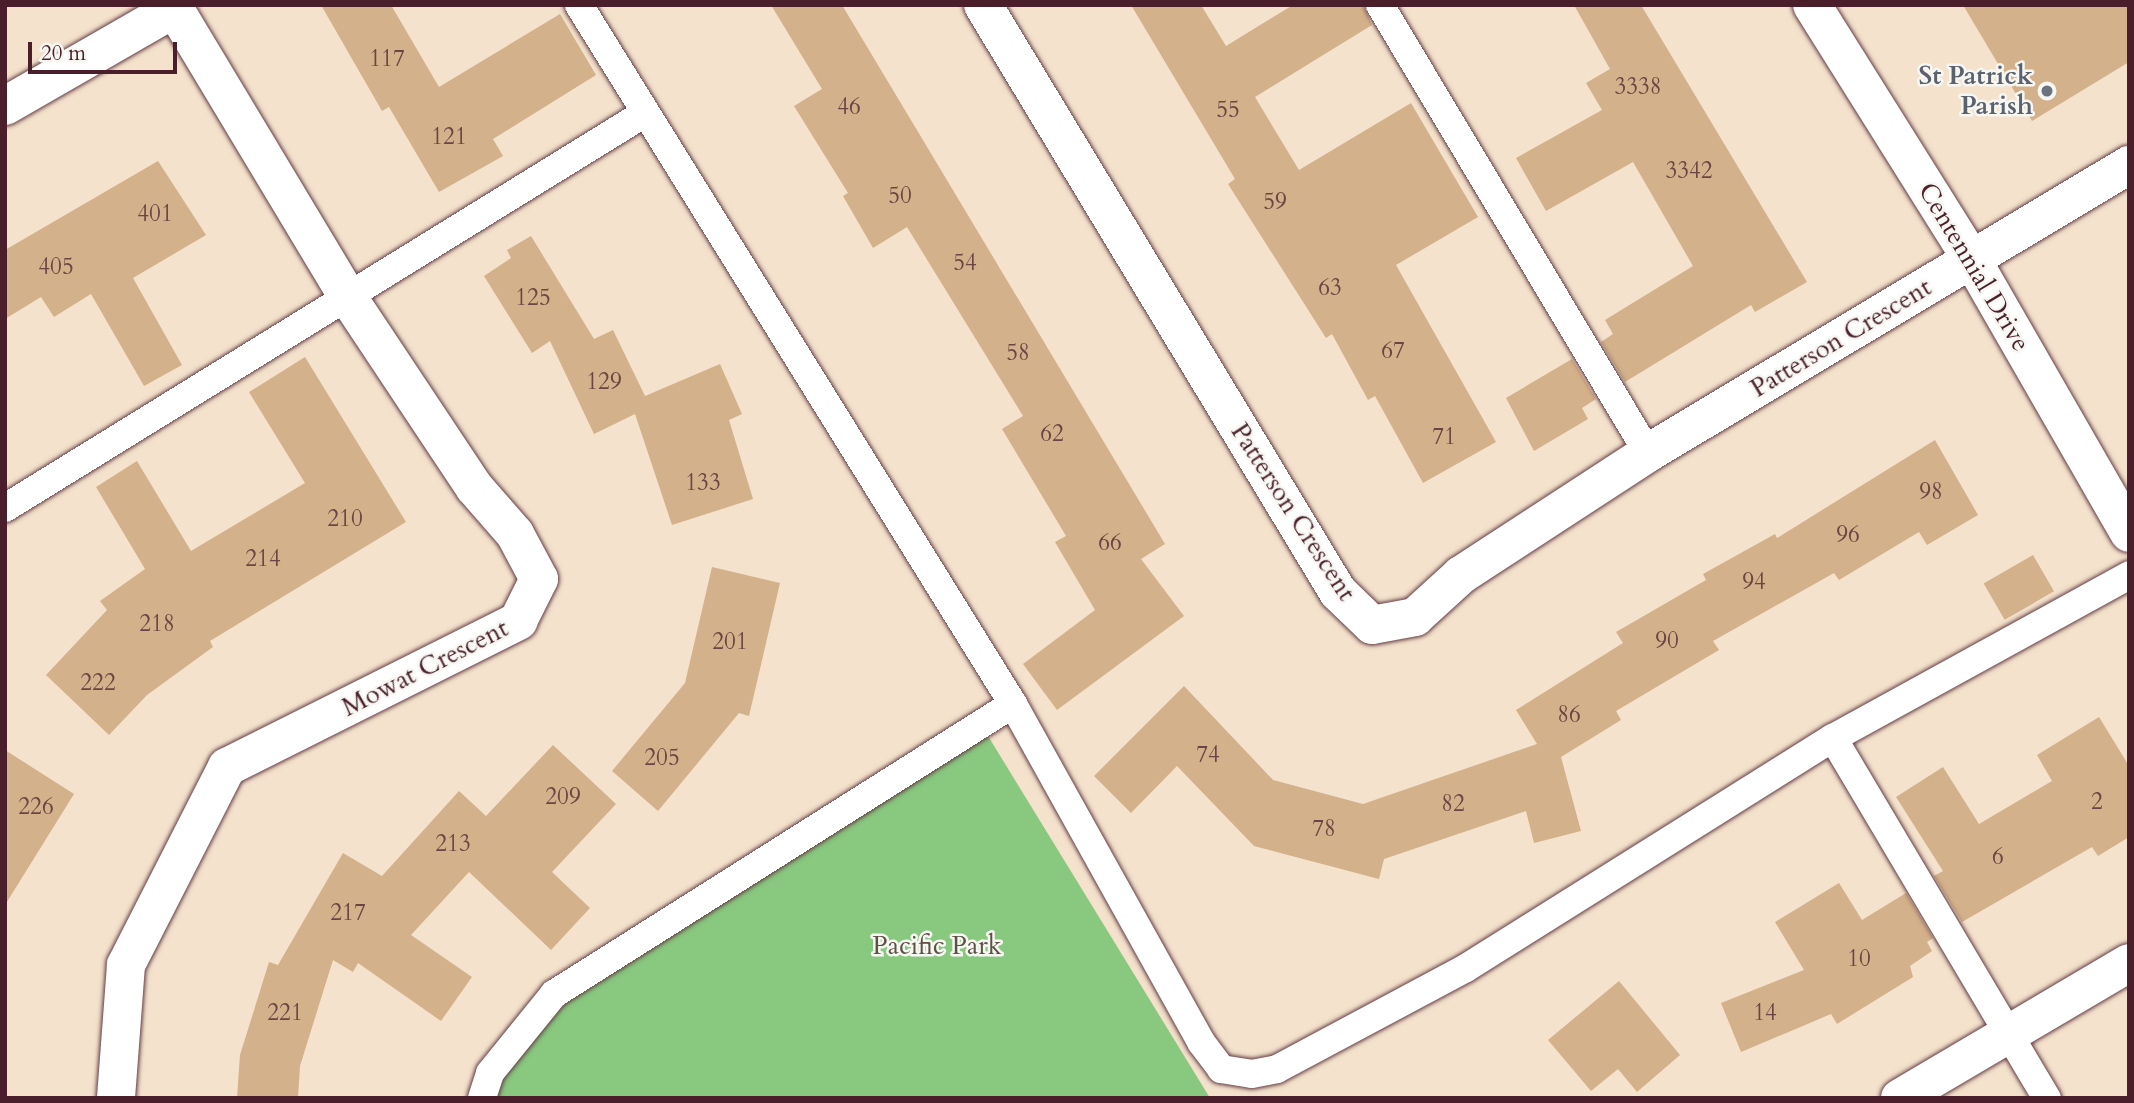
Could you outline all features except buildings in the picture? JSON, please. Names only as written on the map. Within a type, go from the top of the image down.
[{"type":"street","name":"Patterson Crescent","points":[[984,5],[1338,592],[1372,625],[1415,617],[1461,575],[1648,453],[2129,165]]},
{"type":"street","name":"Centennial Drive","points":[[1812,5],[1971,258],[2129,533]]},
{"type":"street","name":"Mowat Crescent","points":[[5,106],[173,7],[349,299],[474,487],[515,534],[539,579],[518,621],[227,766],[125,965],[116,1098]]},
{"type":"street","points":[[1900,1098],[2009,1037],[2129,963]]},
{"type":"lane","points":[[579,5],[1013,704],[1201,1042],[1221,1069],[1252,1074],[1277,1069],[1466,968],[1833,738],[2129,575]]},
{"type":"lane","points":[[1380,5],[1648,453]]},
{"type":"lane","points":[[5,508],[349,299],[645,113]]},
{"type":"lane","points":[[482,1098],[490,1073],[554,994],[1013,704]]},
{"type":"lane","points":[[1833,738],[2047,1098]]},
{"type":"green space","name":"Pacific Park","points":[[988,736],[1210,1098],[483,1098],[530,1026]]},
{"type":"place","name":"St Patrick Parish","points":[[2047,91]]}]
